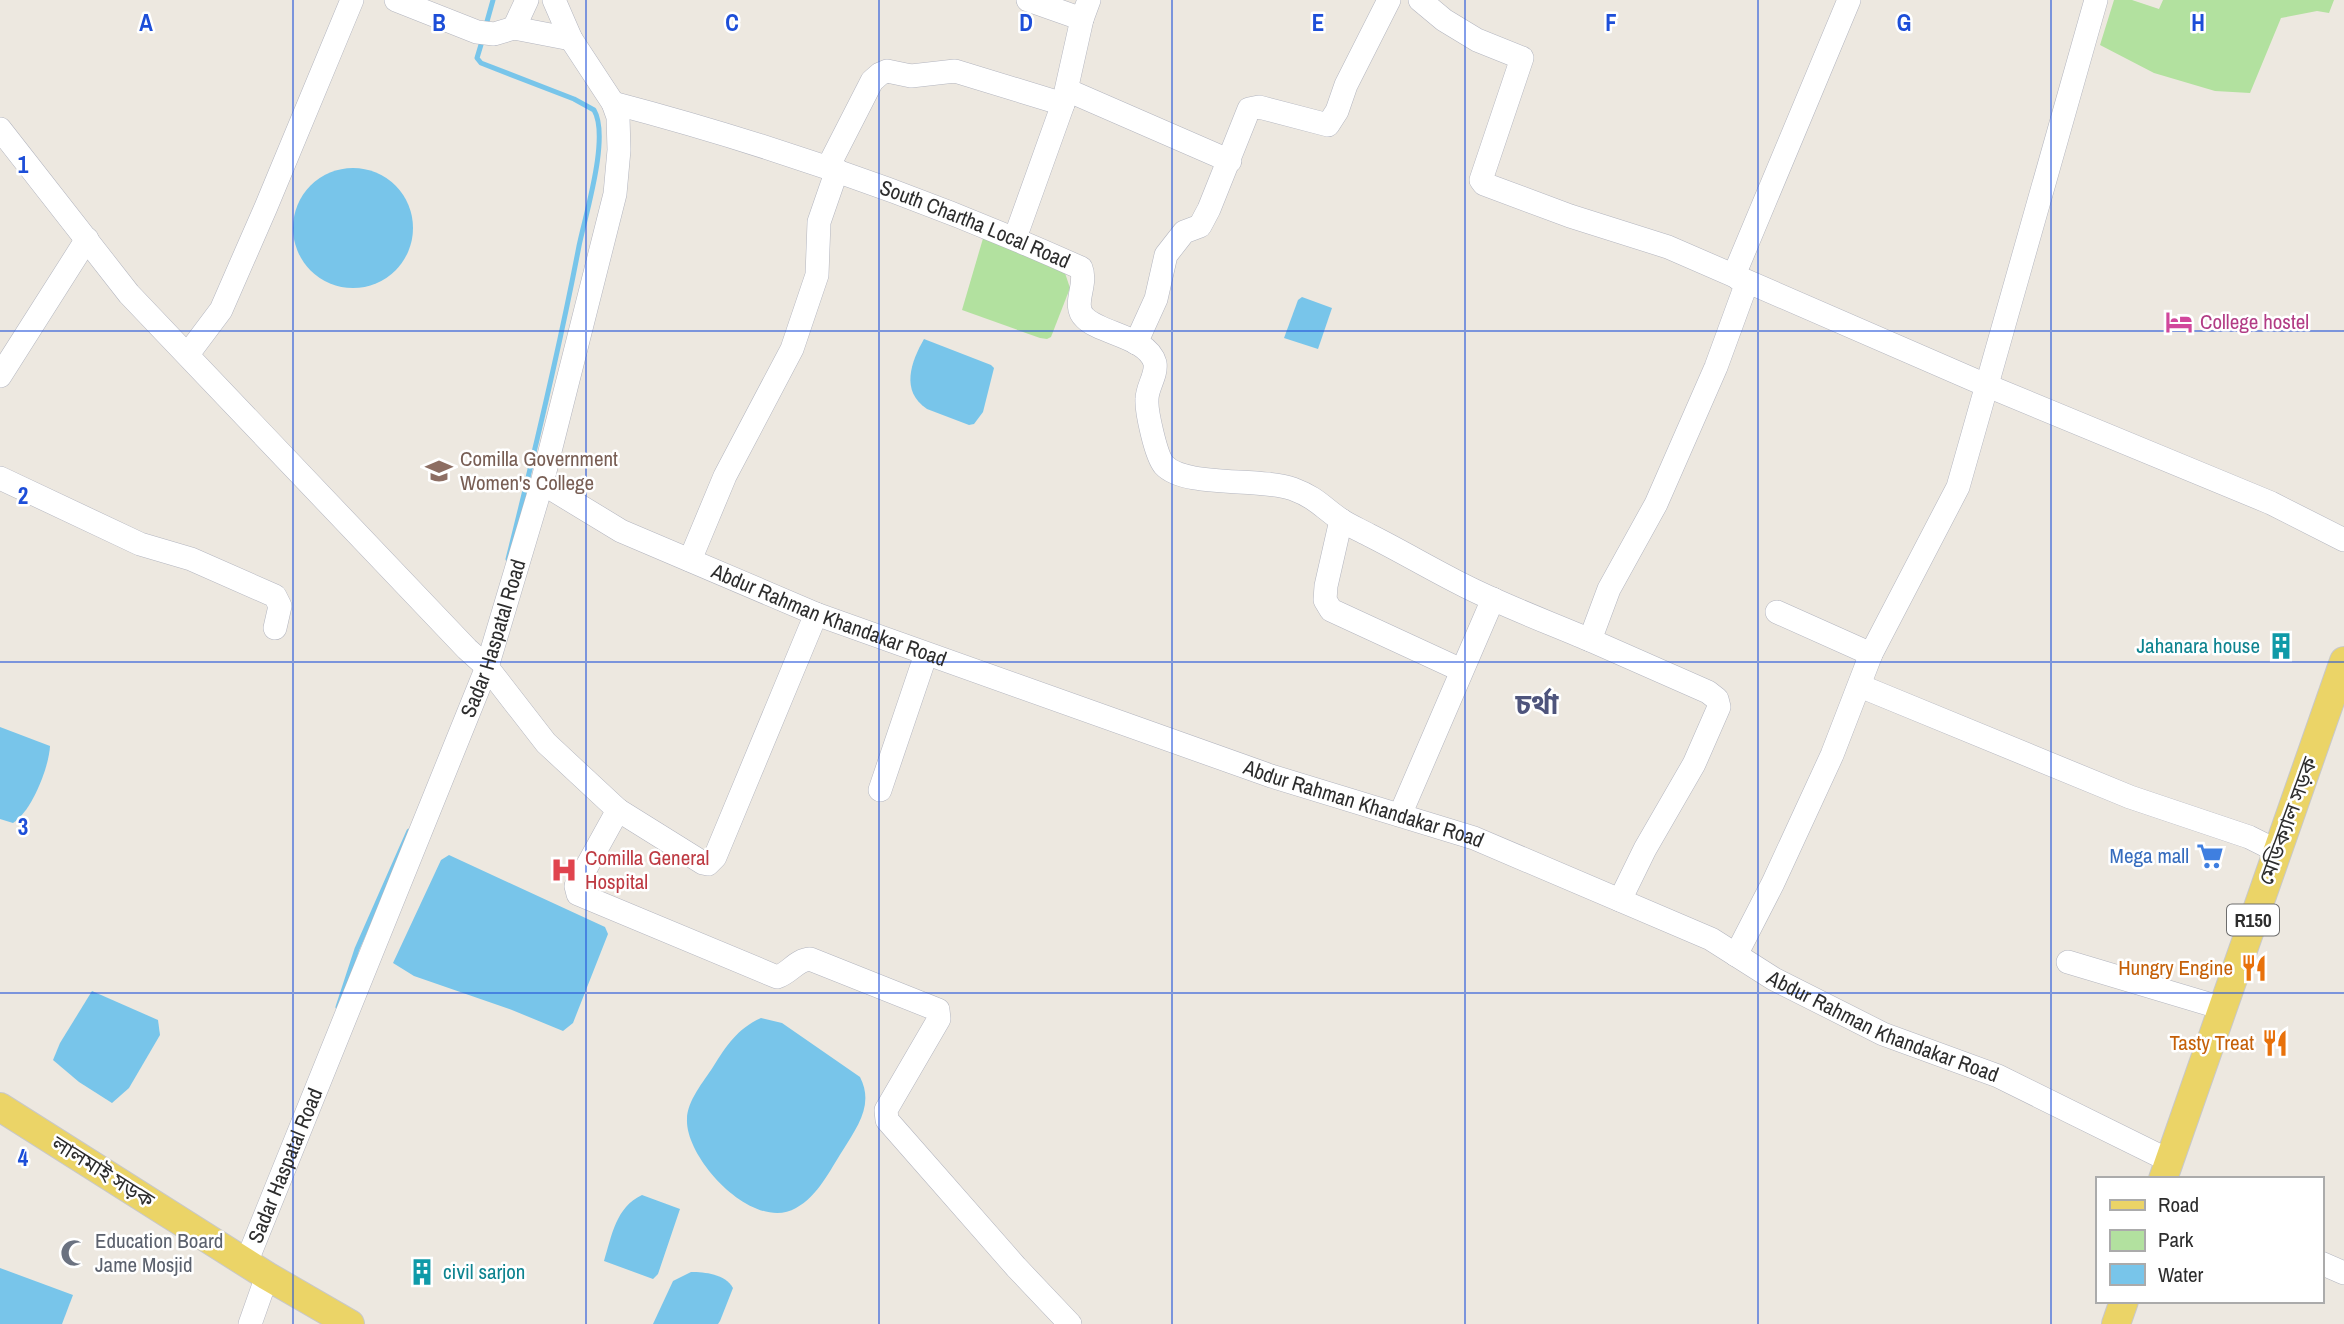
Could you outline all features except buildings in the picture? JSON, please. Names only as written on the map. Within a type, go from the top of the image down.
[{"type":"main road","name":"মেডিক্যাল সড়ক","points":[[2165,1169],[2277,851],[2333,728],[2342,676]]},
{"type":"main road","name":"লালমাই সড়ক","points":[[0,1107],[257,1270],[350,1324]]},
{"type":"main road","points":[[2116,1324],[2123,1303]]},
{"type":"street","points":[[188,355],[221,310],[352,0]]},
{"type":"street","points":[[396,0],[495,31],[571,39]]},
{"type":"street","points":[[495,31],[527,0]]},
{"type":"street","name":"Sadar Haspatal Road","points":[[250,1324],[257,1270],[542,483],[615,194],[619,150],[618,117],[614,103],[571,39],[554,0]]},
{"type":"street","points":[[1014,238],[1065,97],[1085,10],[1028,0]]},
{"type":"street","points":[[1389,0],[1328,125],[1288,113],[1254,107],[1245,114],[1230,161],[1203,221],[1192,230],[1184,232],[1166,255],[1156,299],[1136,343],[1151,355],[1155,365],[1146,399],[1162,463],[1172,472],[1193,478],[1283,485],[1320,501],[1341,520],[1464,586],[1708,692],[1717,699],[1719,707],[1695,764],[1645,849],[1620,901]]},
{"type":"street","points":[[1420,0],[1444,20],[1477,40],[1522,58],[1482,182],[1570,216],[1668,247],[1988,386],[2271,503],[2344,540]]},
{"type":"street","points":[[1734,275],[1849,0]]},
{"type":"street","points":[[1736,955],[1784,860],[1832,755],[1871,654],[1958,487],[2096,0]]},
{"type":"street","points":[[690,560],[724,476],[792,349],[817,275],[819,222],[833,169],[872,81],[880,74],[887,71],[911,76],[955,71],[1065,97],[1230,161]]},
{"type":"street","name":"South Chartha Local Road","points":[[614,103],[683,121],[833,169],[1014,238],[1081,268],[1084,276],[1078,308],[1080,313],[1087,320],[1136,343]]},
{"type":"street","points":[[0,129],[129,294],[479,659],[546,743],[618,810],[703,863],[708,864],[715,857],[816,614]]},
{"type":"street","points":[[0,376],[87,239]]},
{"type":"street","points":[[1590,640],[1609,589],[1656,503],[1716,367],[1746,285],[1734,275]]},
{"type":"street","points":[[0,478],[140,544],[191,559],[275,596],[280,607],[275,628]]},
{"type":"street","name":"Abdur Rahman Khandakar Road","points":[[542,483],[621,531],[816,614],[1271,776],[1474,838],[1711,939],[1774,979],[1882,1034],[1998,1076],[2165,1169]]},
{"type":"street","points":[[1341,520],[1326,586],[1325,600],[1331,610],[1461,670]]},
{"type":"street","points":[[1400,815],[1493,599]]},
{"type":"street","points":[[1777,612],[1871,654]]},
{"type":"street","points":[[880,790],[926,654]]},
{"type":"street","points":[[1860,686],[2130,797],[2249,837],[2277,851]]},
{"type":"street","points":[[618,810],[576,886],[578,894],[777,976],[787,973],[802,960],[810,959],[938,1010],[939,1019],[886,1110],[887,1120],[1016,1267],[1070,1324]]},
{"type":"street","points":[[2068,962],[2222,1008]]},
{"type":"street","points":[[2323,1264],[2344,1273]]},
{"type":"green space","points":[[2114,0],[2132,0],[2159,9],[2163,0],[2334,0],[2329,13],[2317,11],[2281,18],[2250,93],[2215,91],[2154,73],[2100,45]]},
{"type":"green space","points":[[984,235],[1065,273],[1070,288],[1051,337],[1040,338],[962,310]]},
{"type":"water","points":[[353,168],[376,173],[395,186],[408,205],[413,228],[408,251],[395,270],[376,283],[353,288],[330,283],[311,270],[298,251],[293,228],[298,205],[311,186],[330,173]]},
{"type":"water","points":[[1302,297],[1332,308],[1318,349],[1284,338],[1298,300]]},
{"type":"water","points":[[924,339],[994,368],[983,412],[974,424],[969,425],[927,409],[913,394],[912,367]]},
{"type":"water","points":[[0,727],[50,746],[33,799],[13,823],[0,819]]},
{"type":"water","points":[[449,855],[605,927],[608,934],[573,1023],[563,1031],[414,976],[393,963],[441,860]]},
{"type":"water","points":[[92,991],[158,1020],[160,1035],[129,1088],[112,1103],[79,1082],[53,1060],[60,1043]]},
{"type":"water","points":[[761,1018],[782,1023],[860,1077],[865,1096],[865,1106],[859,1123],[823,1182],[804,1203],[779,1213],[761,1210],[725,1188],[697,1153],[689,1135],[687,1119],[693,1098],[728,1045],[745,1027]]},
{"type":"water","points":[[642,1195],[680,1209],[658,1274],[653,1279],[604,1261],[621,1214],[633,1200]]},
{"type":"water","points":[[0,1268],[73,1295],[62,1324],[0,1324]]},
{"type":"water","points":[[691,1272],[720,1277],[733,1288],[718,1324],[653,1324],[673,1281]]},
{"type":"waterway","points":[[486,25],[493,0]]},
{"type":"waterway","points":[[483,38],[477,58],[481,63],[574,99],[594,110],[599,138],[595,177],[537,442],[508,559]]},
{"type":"waterway","points":[[338,1007],[357,949],[409,831]]},
{"type":"place","name":"College hostel","points":[[2179,322]]},
{"type":"place","name":"Comilla Government Women's College","points":[[439,471]]},
{"type":"place","name":"Jahanara house","points":[[2281,646]]},
{"type":"place","name":"Mega mall","points":[[2210,856]]},
{"type":"place","name":"Comilla General Hospital","points":[[564,870]]},
{"type":"place","name":"Hungry Engine","points":[[2254,968]]},
{"type":"place","name":"Tasty Treat","points":[[2275,1043]]},
{"type":"place","name":"Education Board Jame Mosjid","points":[[74,1253]]},
{"type":"place","name":"civil sarjon","points":[[422,1272]]},
{"type":"district","name":"চর্থা","points":[[1537,704]]}]
